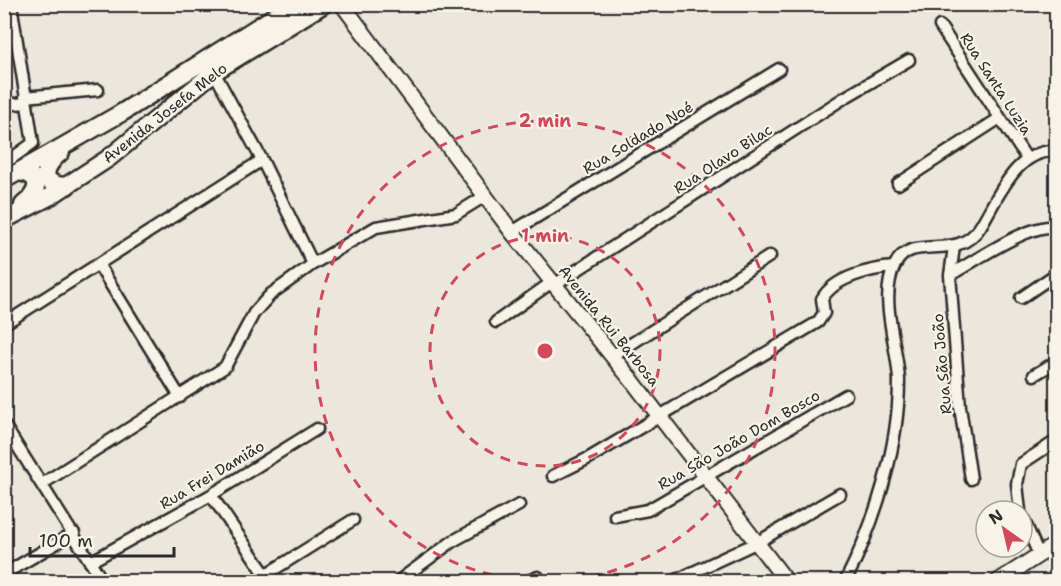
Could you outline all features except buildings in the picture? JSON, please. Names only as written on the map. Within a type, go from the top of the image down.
[{"type":"main road","name":"Avenida Josefa Melo","points":[[9,172],[75,140],[123,112],[294,4]]},
{"type":"main road","name":"Avenida Josefa Melo","points":[[6,220],[67,186],[109,158],[214,72],[324,4]]},
{"type":"main road","points":[[67,186],[51,182],[46,174],[47,168],[52,159],[75,140]]},
{"type":"main road","points":[[6,220],[34,195],[37,189],[29,175],[9,172]]},
{"type":"street","points":[[9,172],[32,141],[11,4]]},
{"type":"street","name":"Avenida Rui Barbosa","points":[[342,4],[485,196],[659,415],[787,582]]},
{"type":"street","name":"Rua Santa Luzia","points":[[940,26],[1027,159]]},
{"type":"street","name":"Rua Olavo Bilac","points":[[496,322],[844,99],[909,60]]},
{"type":"street","name":"Rua Soldado Noé","points":[[513,232],[779,69]]},
{"type":"street","points":[[214,72],[262,160],[313,264]]},
{"type":"street","points":[[4,105],[98,90]]},
{"type":"street","points":[[898,184],[1000,118]]},
{"type":"street","points":[[845,582],[872,519],[892,446],[898,412],[899,379],[889,302],[889,287],[894,267],[902,255],[914,249],[954,247],[966,241],[975,234],[1010,179],[1027,159],[1038,153],[1056,152]]},
{"type":"street","points":[[4,324],[262,160]]},
{"type":"street","points":[[42,484],[225,368],[254,313],[271,294],[313,264],[376,227],[456,214],[485,196]]},
{"type":"street","points":[[950,275],[1023,234],[1044,227],[1056,227]]},
{"type":"street","name":"Rua São João","points":[[954,247],[950,275],[960,407],[971,479]]},
{"type":"street","points":[[612,356],[770,256]]},
{"type":"street","points":[[98,264],[180,397]]},
{"type":"street","points":[[553,476],[589,458],[818,322],[824,313],[822,298],[831,288],[861,274],[894,267]]},
{"type":"street","points":[[1021,298],[1056,274]]},
{"type":"street","points":[[1034,375],[1056,363]]},
{"type":"street","name":"Rua São João Dom Bosco","points":[[615,516],[648,510],[846,395]]},
{"type":"street","points":[[4,425],[103,582]]},
{"type":"street","name":"Rua Frei Damião","points":[[90,562],[211,495],[317,429]]},
{"type":"street","points":[[1012,460],[1054,443]]},
{"type":"street","points":[[1019,499],[1017,484],[1021,464],[1054,443]]},
{"type":"street","points":[[672,582],[758,542],[840,494]]},
{"type":"street","points":[[211,495],[265,574]]},
{"type":"street","points":[[397,582],[453,541],[519,505]]},
{"type":"street","points":[[254,582],[353,520]]},
{"type":"street","points":[[4,574],[74,533]]},
{"type":"street","points":[[1034,544],[1039,555]]},
{"type":"street","points":[[997,582],[1056,544]]},
{"type":"street","points":[[526,582],[538,577]]}]
